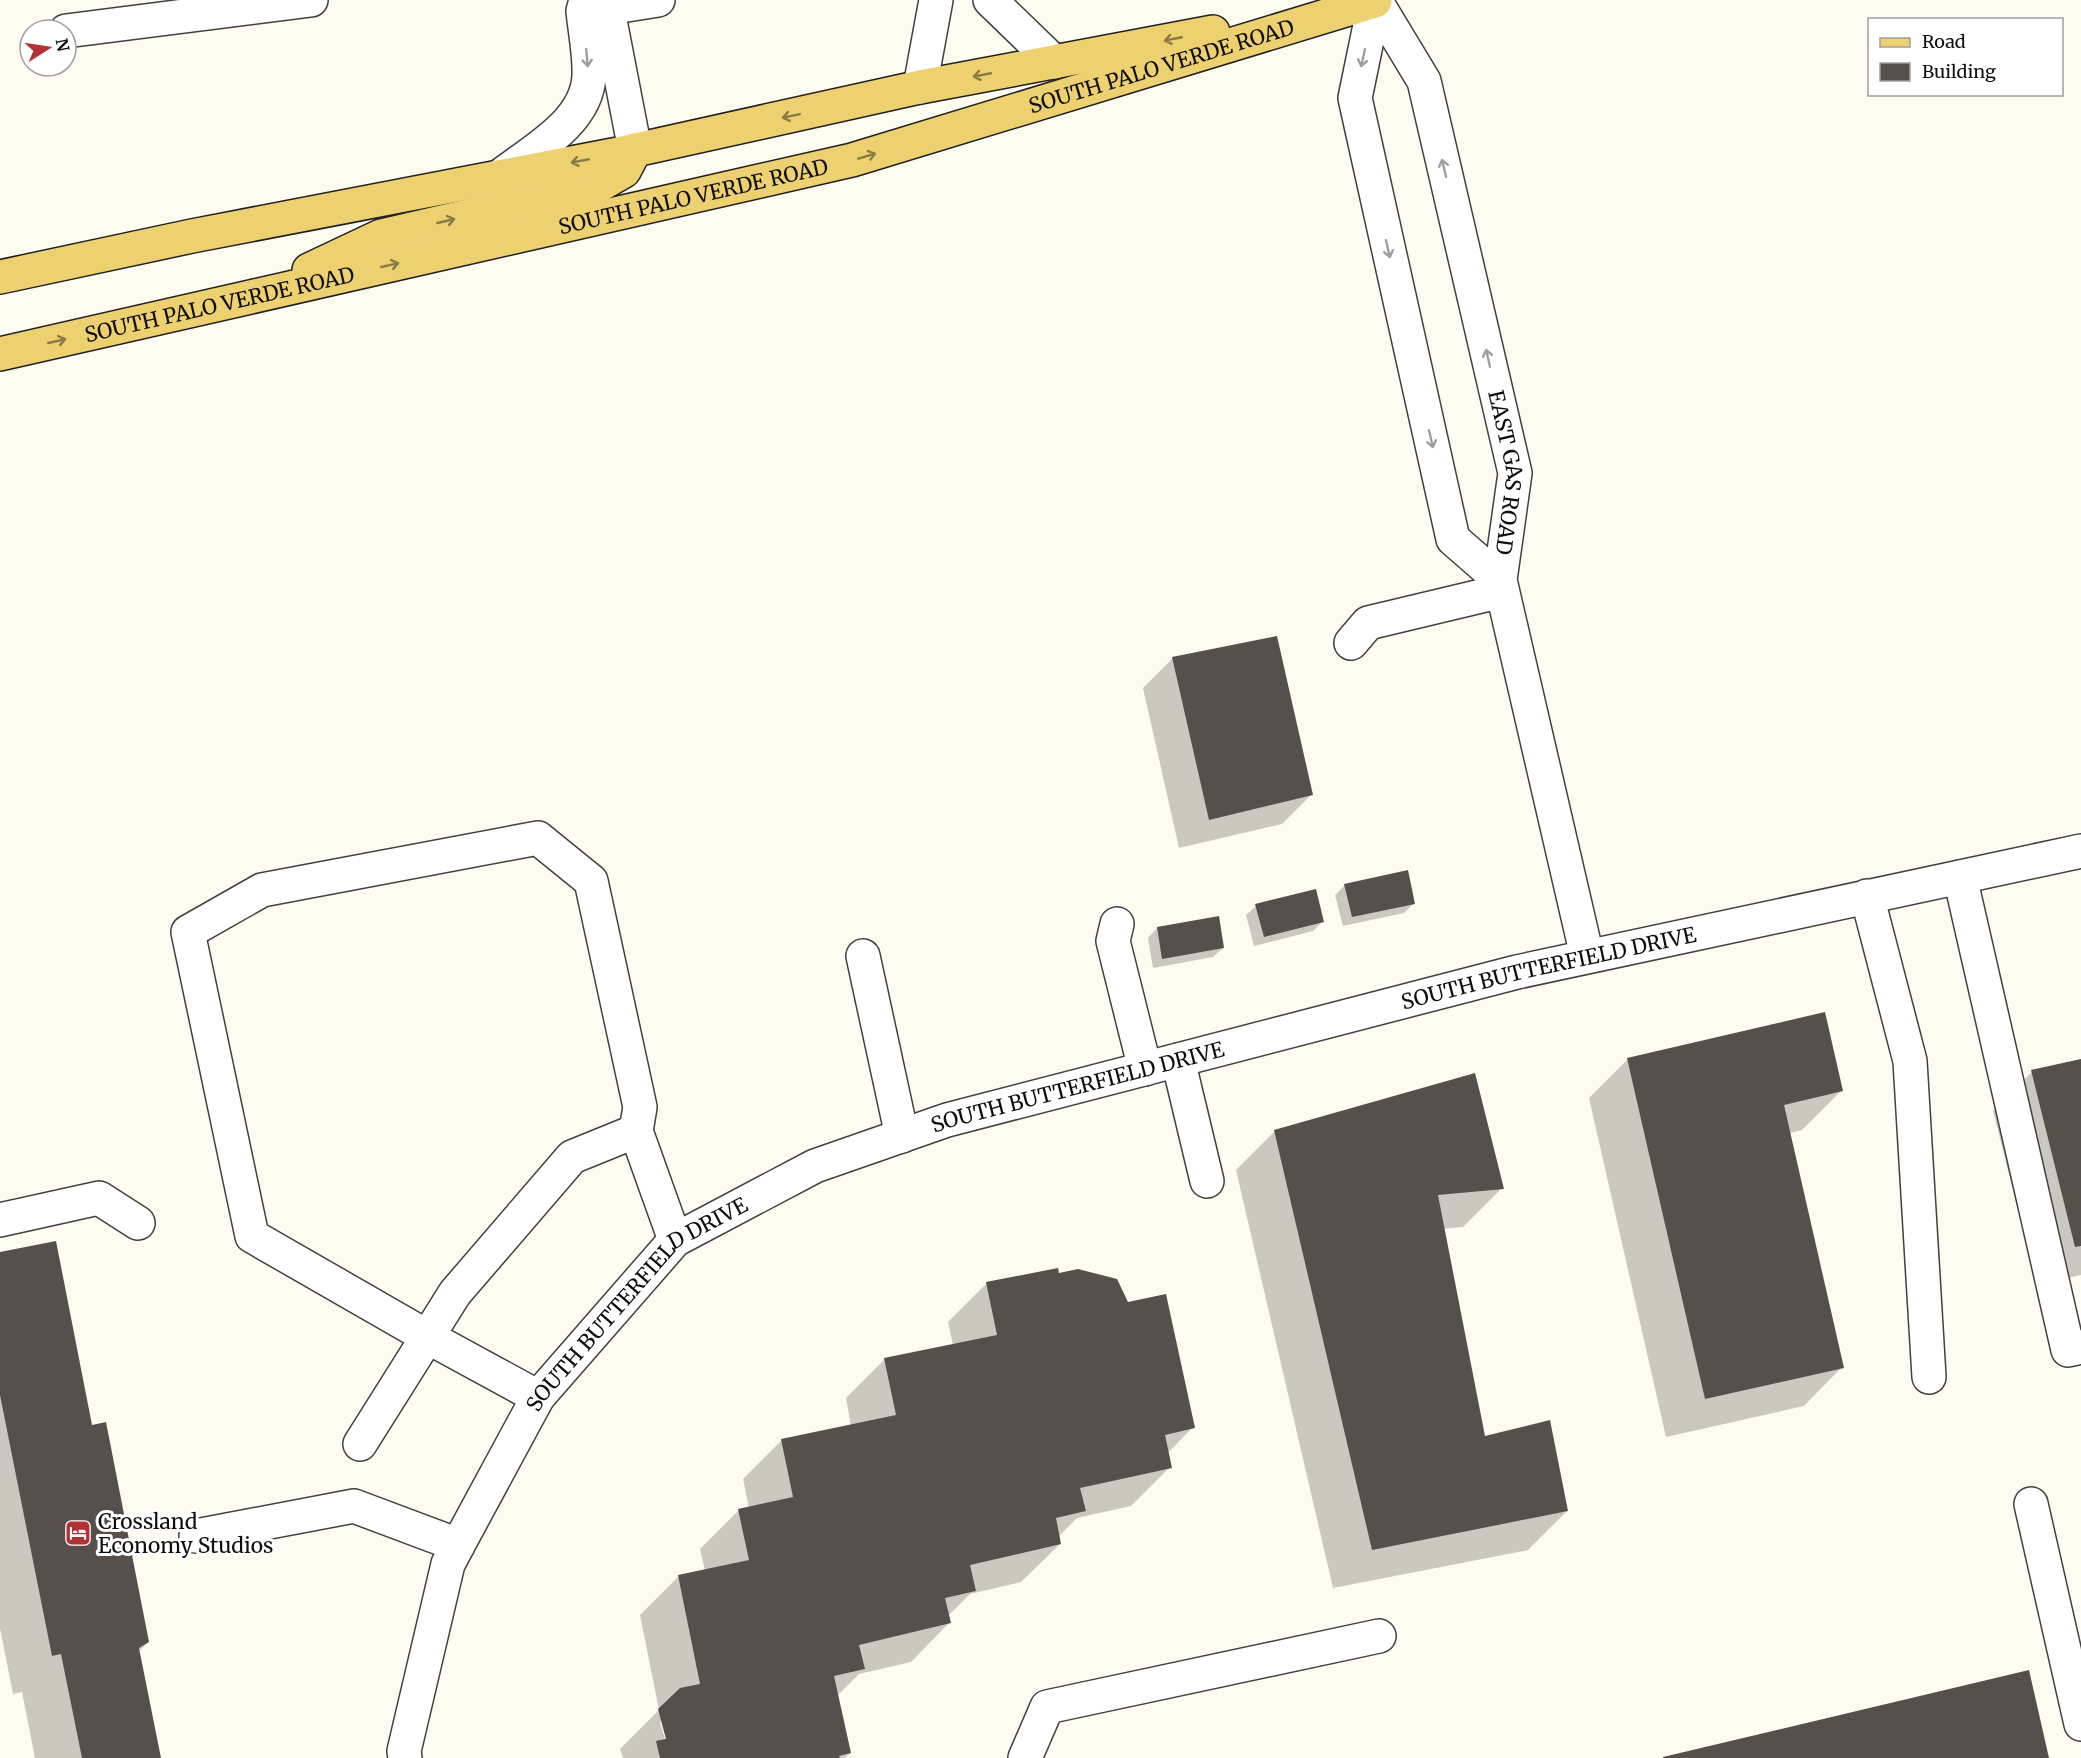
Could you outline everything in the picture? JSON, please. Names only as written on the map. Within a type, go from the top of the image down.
[{"type":"main road","name":"SOUTH PALO VERDE ROAD","points":[[0,277],[192,236],[635,150],[920,87],[1377,0]]},
{"type":"main road","name":"SOUTH PALO VERDE ROAD","points":[[0,354],[852,160],[1377,0]]},
{"type":"main road","points":[[256,296],[381,236],[598,186],[624,171],[635,150]]},
{"type":"street","points":[[78,28],[126,12],[311,0]]},
{"type":"street","points":[[499,177],[555,134],[580,108],[589,77],[583,10],[600,3],[658,0]]},
{"type":"street","points":[[920,87],[936,0]]},
{"type":"street","points":[[990,0],[1054,62]]},
{"type":"street","points":[[1377,0],[1355,98],[1453,539],[1501,585]]},
{"type":"street","name":"EAST GAS ROAD","points":[[1377,0],[1424,81],[1515,473],[1501,585],[1587,956]]},
{"type":"street","points":[[600,3],[635,150]]},
{"type":"street","points":[[1351,643],[1368,623],[1501,585]]},
{"type":"street","points":[[538,1397],[252,1236],[188,932],[262,890],[538,838],[591,880],[640,1107],[636,1131],[675,1240]]},
{"type":"street","name":"SOUTH BUTTERFIELD DRIVE","points":[[405,1758],[404,1751],[448,1564],[538,1397],[675,1240],[814,1166],[947,1120],[1506,975],[2081,851]]},
{"type":"street","points":[[1959,876],[2068,1350],[2081,1347]]},
{"type":"street","points":[[1867,896],[1910,1061],[1929,1377]]},
{"type":"street","points":[[1117,924],[1113,941],[1145,1070]]},
{"type":"street","points":[[863,956],[902,1136]]},
{"type":"street","points":[[1178,1060],[1207,1181]]},
{"type":"street","points":[[360,1444],[455,1293],[572,1157],[636,1131]]},
{"type":"street","points":[[0,1220],[99,1198],[138,1223]]},
{"type":"street","points":[[2031,1504],[2081,1724]]},
{"type":"street","points":[[196,1536],[354,1506],[458,1545]]},
{"type":"street","points":[[1025,1758],[1047,1707],[1379,1636]]},
{"type":"building","points":[[1277,636],[1313,795],[1209,820],[1172,657]]},
{"type":"building","points":[[1408,870],[1415,904],[1352,917],[1344,884]]},
{"type":"building","points":[[1316,889],[1324,922],[1264,937],[1255,904]]},
{"type":"building","points":[[1219,916],[1224,948],[1162,959],[1157,927]]},
{"type":"building","points":[[1825,1012],[1843,1091],[1784,1105],[1844,1368],[1705,1399],[1627,1058]]},
{"type":"building","points":[[2081,1059],[2081,1246],[2075,1247],[2031,1070]]},
{"type":"building","points":[[1475,1073],[1504,1189],[1438,1195],[1485,1436],[1550,1420],[1568,1511],[1372,1550],[1274,1130]]},
{"type":"building","name":"Crossland Economy Studios","points":[[56,1241],[92,1425],[106,1422],[149,1642],[139,1648],[161,1758],[82,1758],[61,1654],[52,1656],[0,1395],[0,1252]]},
{"type":"building","points":[[1058,1268],[1059,1273],[1078,1269],[1117,1279],[1128,1302],[1166,1294],[1195,1428],[1165,1435],[1172,1468],[1080,1488],[1086,1511],[1056,1518],[1061,1544],[970,1565],[976,1591],[945,1598],[951,1623],[859,1645],[865,1669],[834,1676],[851,1753],[839,1756],[840,1758],[660,1758],[656,1741],[666,1739],[658,1709],[680,1688],[700,1684],[678,1575],[749,1560],[738,1509],[793,1497],[781,1439],[896,1415],[884,1358],[997,1335],[986,1282]]},
{"type":"building","points":[[2029,1670],[2049,1758],[1663,1758],[1663,1757]]},
{"type":"place","name":"Crossland Economy Studios","points":[[78,1533]]}]
